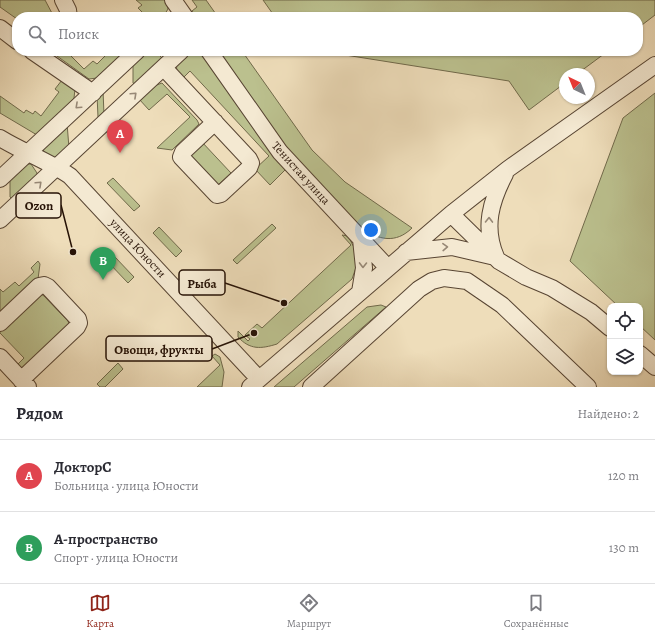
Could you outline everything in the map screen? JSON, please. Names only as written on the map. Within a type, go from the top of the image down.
[{"type":"street","points":[[63,0],[68,12]]},
{"type":"street","points":[[0,28],[12,36]]},
{"type":"street","points":[[41,56],[93,93]]},
{"type":"street","points":[[0,180],[132,56]]},
{"type":"street","points":[[0,220],[176,56]]},
{"type":"street","name":"Тенистая улица","points":[[213,56],[280,152],[388,268]]},
{"type":"street","points":[[255,383],[451,214],[508,169],[655,66]]},
{"type":"street","points":[[164,68],[215,122],[249,159],[251,163],[250,168],[222,194],[217,195],[181,157],[183,152],[215,122]]},
{"type":"street","name":"улица Юности","points":[[0,138],[27,154],[57,167],[70,176],[255,383]]},
{"type":"street","points":[[496,258],[491,246],[489,215],[493,198],[508,169]]},
{"type":"street","points":[[451,214],[496,258],[526,277],[552,288],[591,312],[607,325]]},
{"type":"street","points":[[360,292],[364,268],[361,239]]},
{"type":"street","points":[[406,252],[452,247],[496,258]]},
{"type":"street","points":[[311,387],[420,289],[432,281],[444,278],[467,281],[502,304],[588,387]]},
{"type":"street","points":[[0,323],[40,286],[44,285],[48,287],[78,318],[79,323],[25,384],[0,357]]},
{"type":"street","points":[[643,357],[655,367]]},
{"type":"green space","points":[[0,0],[45,0],[51,12],[12,12],[12,15],[0,7]]},
{"type":"green space","points":[[136,0],[166,0],[168,9],[166,12],[142,12],[138,8],[142,5]]},
{"type":"green space","points":[[192,0],[206,0],[214,12],[193,12],[197,7]]},
{"type":"green space","points":[[263,0],[655,0],[655,15],[643,24],[643,12],[271,12]]},
{"type":"green space","points":[[57,56],[71,56],[84,69],[93,61],[97,64],[105,56],[121,56],[97,78],[89,79]]},
{"type":"green space","points":[[140,56],[160,56],[163,59],[136,86],[133,83],[133,62]]},
{"type":"green space","points":[[207,56],[287,168],[270,185],[255,169],[269,156],[190,71],[181,80],[177,71],[177,64],[181,57]]},
{"type":"green space","points":[[222,56],[246,56],[312,150],[345,182],[412,228],[400,236],[387,238],[374,235],[362,228],[278,137]]},
{"type":"green space","points":[[352,56],[601,56],[585,68],[559,68],[559,88],[529,110],[509,81]]},
{"type":"green space","points":[[62,80],[75,89],[74,98],[37,135],[0,113],[0,96],[24,113],[26,110],[33,114],[35,111],[41,116],[59,92],[55,89]]},
{"type":"green space","points":[[162,83],[199,124],[172,150],[157,148],[190,117],[167,94],[149,110],[139,99],[154,86]]},
{"type":"green space","points":[[103,90],[104,115],[100,119],[98,117],[97,95]]},
{"type":"green space","points":[[655,93],[655,340],[643,329],[643,303],[615,303],[570,261],[623,118]]},
{"type":"green space","points":[[67,123],[69,148],[55,158],[44,152],[43,149]]},
{"type":"green space","points":[[201,141],[231,173],[218,185],[204,176],[207,173],[204,169],[201,172],[188,159]]},
{"type":"green space","points":[[26,164],[31,164],[37,173],[37,178],[14,201],[10,197],[10,175]]},
{"type":"green space","points":[[113,178],[140,206],[134,211],[107,183]]},
{"type":"green space","points":[[272,224],[276,228],[237,264],[233,260]]},
{"type":"green space","points":[[159,227],[182,251],[176,257],[153,233]]},
{"type":"green space","points":[[342,235],[348,236],[357,253],[358,262],[352,279],[277,344],[266,347],[256,347],[242,341],[238,337],[238,331],[248,341],[250,339],[245,335],[257,324],[262,328],[351,245]]},
{"type":"green space","points":[[114,256],[134,277],[128,283],[108,262]]},
{"type":"green space","points":[[38,261],[40,264],[38,279],[0,313],[0,289],[3,292],[15,282],[19,286],[34,272],[31,268]]},
{"type":"green space","points":[[41,294],[68,321],[69,324],[25,367],[20,368],[17,365],[24,358],[0,333],[0,330]]},
{"type":"green space","points":[[381,305],[386,307],[294,387],[274,387],[367,307]]},
{"type":"green space","points":[[215,354],[220,357],[224,372],[222,387],[197,387],[220,365],[212,356]]},
{"type":"green space","points":[[118,363],[123,369],[105,387],[100,387],[97,384]]},
{"type":"place","name":"ДокторС","points":[[120,153]]},
{"type":"place","name":"Ozon","points":[[73,252]]},
{"type":"place","name":"А-пространство","points":[[103,280]]},
{"type":"place","name":"Рыба","points":[[284,303]]},
{"type":"place","name":"Овощи, фрукты","points":[[254,333]]}]
